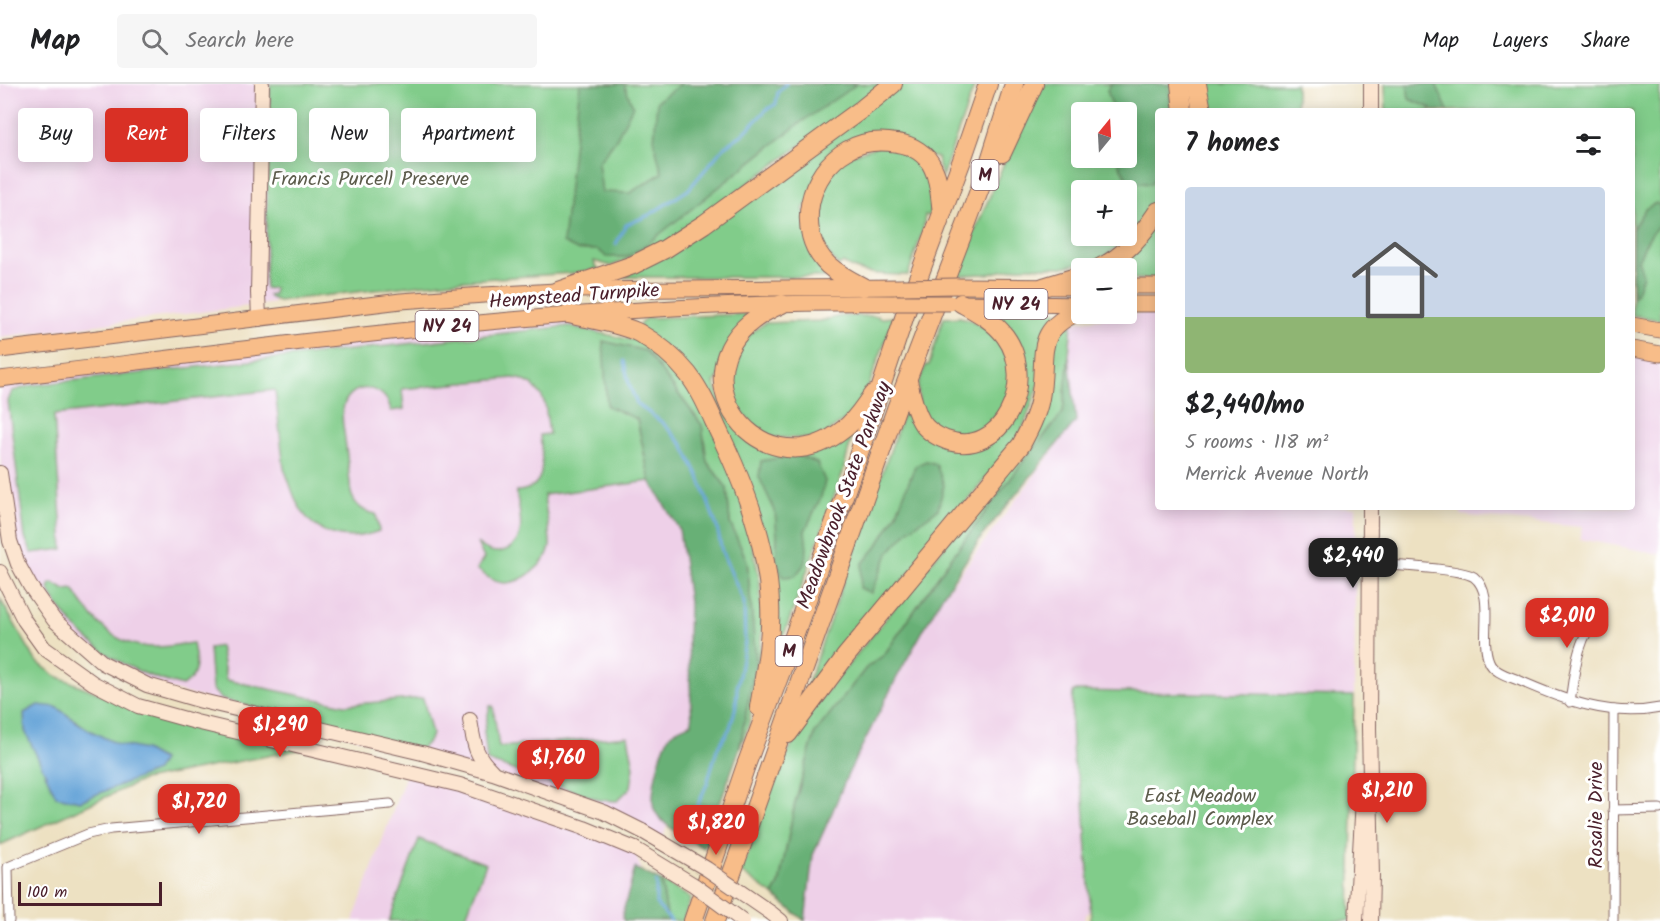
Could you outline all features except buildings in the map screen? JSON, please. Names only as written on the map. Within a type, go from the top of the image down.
[{"type":"highway","points":[[558,291],[633,265],[665,249],[806,150],[893,84]]},
{"type":"highway","name":"Meadowbrook State Parkway","points":[[693,921],[856,462],[911,297],[988,84]]},
{"type":"highway","name":"Meadowbrook State Parkway","points":[[715,921],[896,409],[987,170],[1014,84]]},
{"type":"highway","points":[[951,264],[1034,84]]},
{"type":"highway","points":[[1180,84],[1183,108]]},
{"type":"highway","points":[[1197,84],[1201,108]]},
{"type":"highway","points":[[863,288],[827,264],[812,239],[809,207],[813,191],[832,162],[848,150],[865,143],[884,141],[915,148],[928,159],[933,168],[942,216]]},
{"type":"highway","points":[[1115,258],[1126,251],[1144,233],[1155,216]]},
{"type":"highway","points":[[1043,287],[1071,278]]},
{"type":"highway","points":[[908,381],[921,421],[932,433],[953,442],[969,443],[984,437],[1006,417],[1018,392],[1017,360],[1012,347],[1005,335],[989,320],[956,298]]},
{"type":"highway","points":[[782,304],[765,311],[740,331],[728,350],[723,364],[724,393],[735,418],[749,433],[762,441],[795,448],[825,441],[853,421],[883,380]]},
{"type":"highway","points":[[569,314],[638,333],[665,351],[687,373],[703,397],[731,456],[750,504],[759,536],[766,566],[770,602],[770,641],[756,741]]},
{"type":"highway","points":[[777,748],[845,657],[1021,445],[1033,423],[1040,400],[1043,347],[1051,330],[1064,317],[1071,314]]},
{"type":"main road","points":[[260,319],[258,293],[262,84]]},
{"type":"main road","points":[[1371,84],[1371,108]]},
{"type":"main road","name":"Hempstead Turnpike","points":[[0,379],[410,330],[569,314],[782,304],[896,303],[1043,287],[1071,286]]},
{"type":"main road","points":[[1137,286],[1155,286]]},
{"type":"main road","name":"Hempstead Turnpike","points":[[0,350],[401,301],[558,291],[902,287],[956,298],[1071,304]]},
{"type":"main road","points":[[1137,304],[1155,304]]},
{"type":"main road","points":[[1635,326],[1660,330]]},
{"type":"main road","points":[[1635,350],[1660,354]]},
{"type":"main road","points":[[0,473],[10,541],[18,564],[30,586],[54,620],[103,663],[147,685],[234,709],[422,753],[493,773],[583,804],[642,831],[707,869],[776,917]]},
{"type":"main road","points":[[1370,510],[1371,921]]},
{"type":"main road","points":[[18,564],[0,572],[24,620],[44,648],[93,683],[138,706],[207,725],[446,781],[584,828],[635,849],[694,885],[743,921]]},
{"type":"main road","points":[[470,720],[475,749],[480,760],[493,773]]},
{"type":"main road","points":[[1356,921],[1369,728]]},
{"type":"main road","points":[[543,814],[565,806],[583,804]]},
{"type":"street","points":[[1369,564],[1460,572],[1474,577],[1483,588],[1486,607],[1486,653],[1493,668],[1570,702],[1614,710],[1639,711],[1660,708]]},
{"type":"street","points":[[1570,702],[1583,641],[1592,622],[1600,616]]},
{"type":"street","name":"Rosalie Drive","points":[[1613,921],[1614,710]]},
{"type":"street","points":[[9,921],[8,867],[88,834],[111,829],[390,804]]},
{"type":"street","points":[[1613,810],[1660,809]]},
{"type":"shaded area","points":[[0,84],[278,84],[278,108],[200,108],[200,162],[277,162],[274,303],[0,337]]},
{"type":"shaded area","points":[[1155,311],[1155,510],[1356,510],[1354,696],[1074,691],[1071,727],[1073,761],[1084,801],[1088,845],[1090,911],[1084,921],[805,921],[813,855],[848,774],[896,679],[942,597],[1076,421],[1069,356],[1072,324],[1137,324],[1137,314]]},
{"type":"shaded area","points":[[555,319],[598,324],[650,481],[679,529],[689,602],[688,642],[692,723],[671,734],[654,811],[667,826],[662,839],[515,779],[150,684],[106,662],[54,617],[22,568],[8,520],[0,454],[0,376]]},
{"type":"shaded area","points":[[1635,351],[1660,355],[1660,554],[1580,539],[1582,527],[1461,515],[1461,510],[1635,510]]},
{"type":"shaded area","points":[[407,772],[635,851],[648,891],[636,921],[353,921]]},
{"type":"green space","name":"Francis Purcell Preserve","points":[[270,84],[884,84],[666,244],[611,266],[594,261],[599,269],[573,273],[452,281],[278,301],[268,295],[274,294],[274,288],[265,289],[268,162],[297,162],[297,108],[269,108]]},
{"type":"green space","points":[[580,84],[624,84],[633,106],[616,139],[598,163],[602,192],[630,193],[662,173],[654,142],[657,101],[681,84],[857,84],[800,123],[651,241],[627,257],[607,257],[598,250],[577,250],[563,243]]},
{"type":"green space","points":[[898,84],[975,84],[942,177],[937,158],[854,139],[803,209],[831,271],[824,277],[625,277]]},
{"type":"green space","points":[[1038,84],[1173,84],[1177,108],[1155,108],[1155,204],[1145,220],[1137,229],[1137,180],[1071,180],[1071,246],[1117,246],[1102,258],[1071,258],[1071,265],[1063,267],[1021,267],[987,274],[956,275]]},
{"type":"green space","points":[[1111,84],[1169,84],[1171,108],[1155,108],[1155,177],[1151,184],[1128,180],[1121,168],[1137,168],[1137,102],[1111,102],[1107,90]]},
{"type":"green space","points":[[1203,84],[1296,84],[1296,108],[1208,108]]},
{"type":"green space","points":[[1385,84],[1660,84],[1660,320],[1635,316],[1635,108],[1386,108]]},
{"type":"green space","points":[[1407,84],[1436,84],[1447,108],[1431,108],[1409,99]]},
{"type":"green space","points":[[884,144],[923,159],[934,199],[929,216],[925,215],[923,230],[908,275],[866,272],[843,263],[839,266],[818,243],[816,194],[842,158]]},
{"type":"green space","points":[[1656,203],[1660,206],[1660,223],[1648,239],[1638,260],[1643,275],[1635,295],[1635,224],[1645,209]]},
{"type":"green space","points":[[1155,226],[1155,279],[1137,279],[1137,258],[1121,258],[1133,246],[1137,246],[1137,243]]},
{"type":"green space","points":[[999,311],[1056,311],[1058,313],[1038,388],[1020,436],[809,696],[805,693],[811,674],[907,403],[913,417],[970,446],[1021,392],[996,319]]},
{"type":"green space","points":[[747,314],[717,380],[714,382],[724,408],[738,428],[812,451],[838,443],[853,432],[843,472],[777,654],[774,654],[775,617],[717,412],[639,327],[646,318]]},
{"type":"green space","points":[[841,316],[894,317],[865,396],[857,411],[818,439],[767,437],[730,401],[735,345],[765,323],[820,321]]},
{"type":"green space","points":[[960,317],[983,327],[987,323],[1011,356],[1011,395],[985,430],[966,438],[944,434],[927,422],[919,405],[918,385],[926,365],[929,365],[943,318]]},
{"type":"green space","points":[[1072,324],[1063,413],[1026,458],[946,565],[884,655],[866,668],[815,733],[795,803],[779,885],[773,895],[741,872],[771,792],[797,735],[807,716],[1027,444],[1056,330]]},
{"type":"green space","points":[[569,326],[631,340],[634,336],[655,348],[695,392],[740,488],[760,581],[762,630],[748,727],[739,750],[756,660],[747,561],[730,523],[727,488],[707,462],[702,425],[646,351],[603,342],[637,419],[650,481],[544,495],[550,547],[539,566],[519,580],[497,582],[477,569],[484,558],[477,543],[496,552],[511,547],[517,541],[521,526],[516,491],[527,489],[539,479],[542,463],[540,435],[549,434],[545,404],[541,395],[533,385],[513,378],[402,389],[404,409],[391,411],[388,401],[375,390],[359,390],[352,393],[346,400],[342,415],[351,493],[360,508],[376,514],[379,531],[354,537],[330,534],[320,529],[302,512],[284,469],[275,390],[54,415],[63,549],[32,553],[25,538],[8,401],[12,391],[33,385]]},
{"type":"green space","points":[[603,341],[646,351],[702,425],[707,462],[727,488],[730,523],[747,561],[756,660],[739,750],[704,848],[666,824],[656,813],[654,807],[656,773],[667,740],[673,732],[692,723],[688,642],[689,602],[679,529],[650,481],[637,419],[607,406]]},
{"type":"green space","points":[[1069,356],[1076,421],[983,535],[943,595],[896,679],[848,774],[813,855],[805,921],[773,895],[779,885],[795,803],[815,733],[866,668],[884,655],[946,565],[1026,458],[1063,413]]},
{"type":"green space","points":[[796,455],[817,463],[825,481],[821,497],[805,531],[807,549],[804,565],[795,576],[783,577],[776,559],[775,511],[759,477],[761,461]]},
{"type":"green space","points":[[926,461],[936,464],[944,485],[938,509],[910,529],[889,552],[871,593],[860,588],[862,564],[878,545],[896,515],[915,466]]},
{"type":"green space","points":[[53,583],[65,590],[73,589],[88,612],[117,638],[142,646],[156,647],[193,643],[196,667],[192,677],[182,686],[164,681],[130,667],[99,648],[72,623],[54,599],[49,587]]},
{"type":"green space","points":[[0,599],[36,661],[56,676],[128,705],[303,749],[143,780],[0,845]],"holes":[[[56,707],[109,741],[162,760],[56,796]]]},
{"type":"green space","points":[[220,646],[226,680],[345,705],[423,698],[432,734],[430,740],[421,749],[221,699],[212,689],[209,648]]},
{"type":"green space","name":"East Meadow Baseball Complex","points":[[1073,691],[1354,696],[1350,921],[1091,921],[1084,801],[1073,761],[1071,727]]},
{"type":"green space","points":[[490,706],[493,706],[499,747],[628,736],[634,767],[631,787],[617,801],[600,800],[487,761],[484,731]]},
{"type":"green space","points":[[419,839],[486,864],[464,921],[389,921]]},
{"type":"green space","points":[[635,868],[661,881],[668,921],[624,921],[622,916]]},
{"type":"green space","points":[[661,881],[691,898],[683,921],[668,921]]},
{"type":"water","points":[[38,705],[56,707],[87,729],[117,744],[145,750],[162,760],[156,771],[80,801],[56,796],[25,731],[24,713]]},
{"type":"waterway","points":[[616,244],[626,225],[649,215],[688,190],[725,146],[743,134],[766,110],[776,104],[778,92],[786,84]]},
{"type":"waterway","points":[[624,361],[629,384],[637,404],[663,423],[683,445],[699,477],[717,527],[722,552],[744,602],[745,642],[736,706],[730,728],[717,749],[707,784],[694,813],[681,826]]},
{"type":"waterway","points":[[656,882],[656,904],[671,921]]}]
